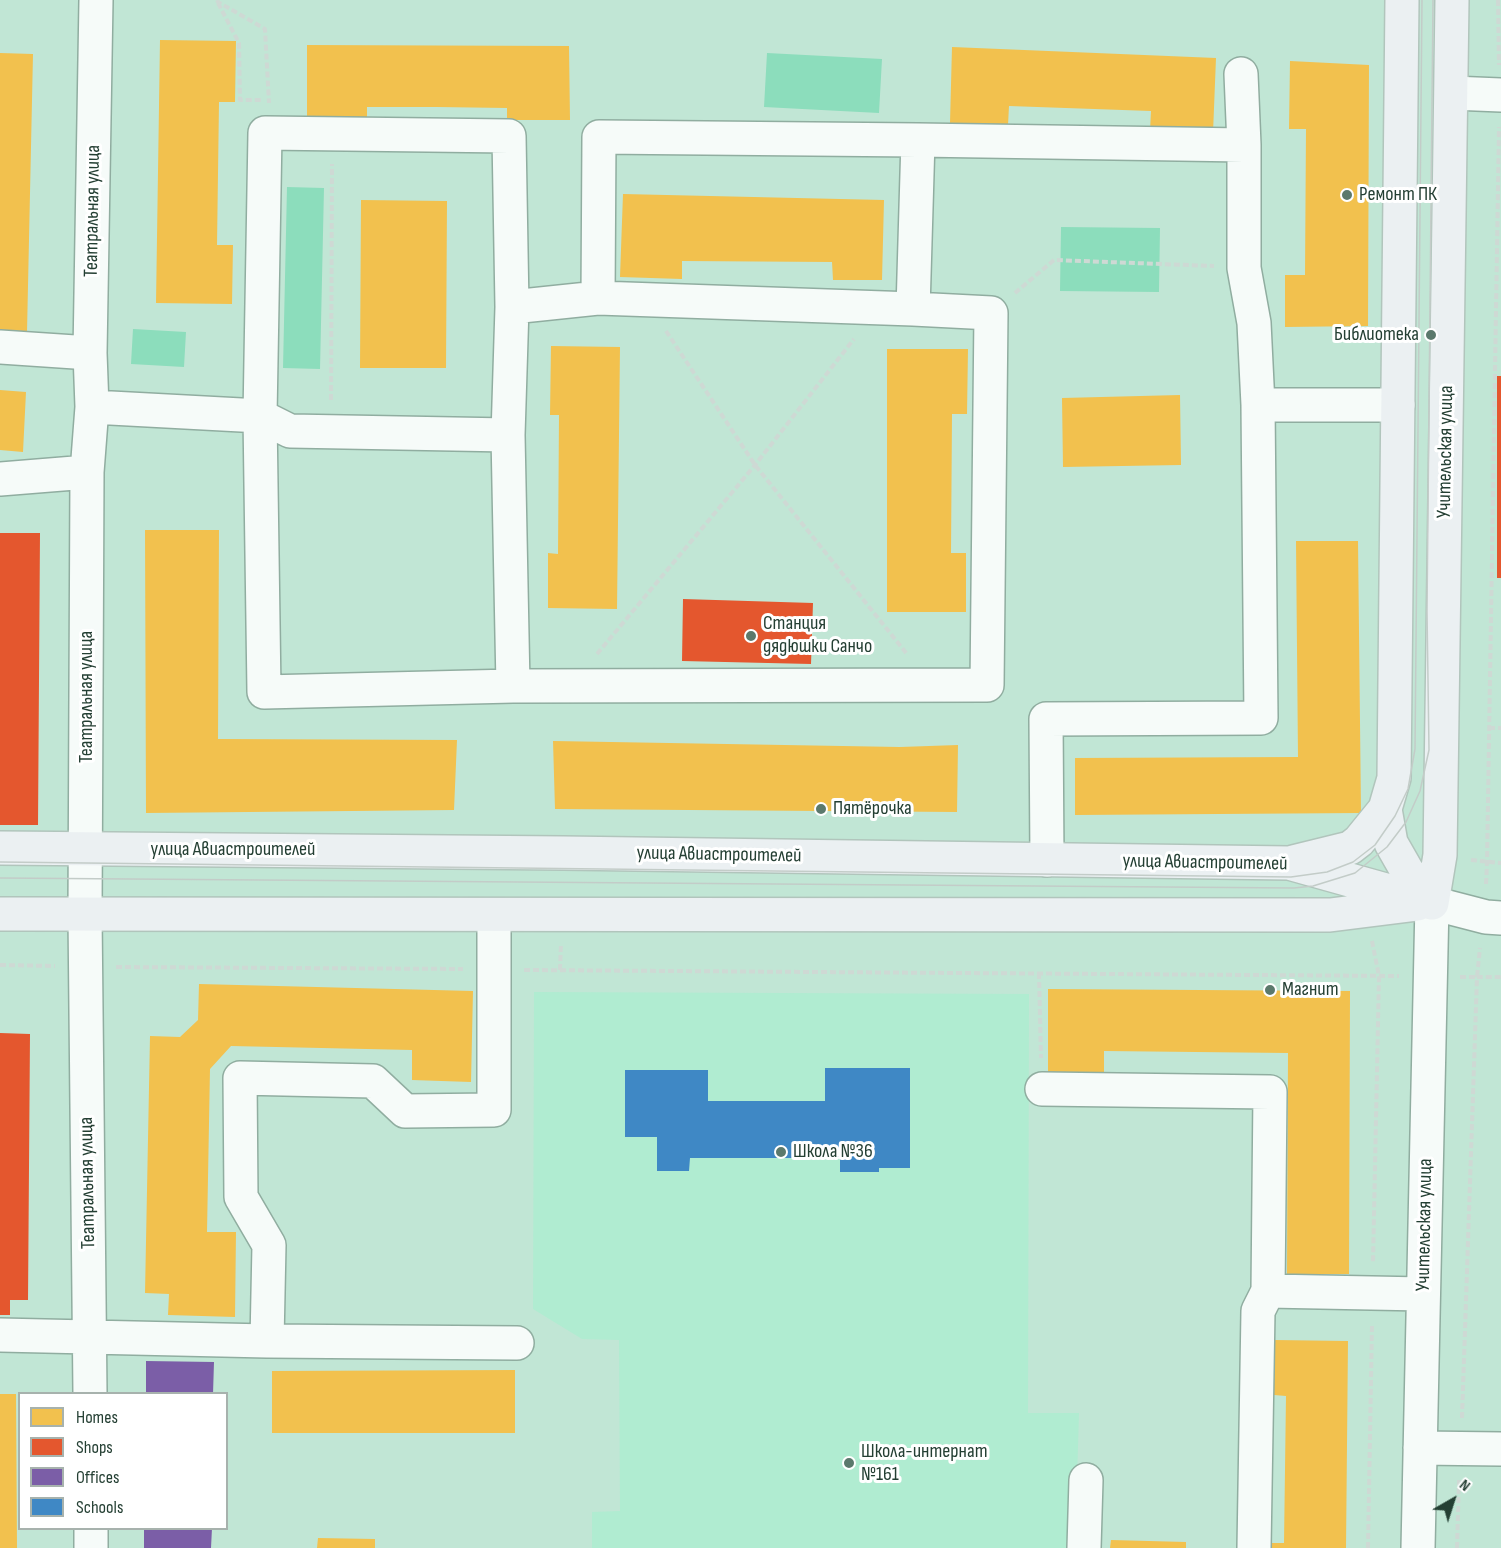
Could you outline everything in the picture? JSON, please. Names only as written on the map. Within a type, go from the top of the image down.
[{"type":"main road","points":[[1289,863],[1350,848],[1359,841],[1385,809],[1394,778],[1402,0]]},
{"type":"main road","name":"Учительская улица","points":[[1432,903],[1440,855],[1452,0]]},
{"type":"main road","points":[[1385,809],[1390,843],[1407,871],[1432,903]]},
{"type":"main road","name":"улица Авиастроителей","points":[[0,848],[1289,863],[1432,903]]},
{"type":"main road","name":"улица Авиастроителей","points":[[0,914],[1330,915],[1432,903]]},
{"type":"street","name":"Театральная улица","points":[[90,1392],[85,915],[87,472],[92,407],[90,353],[96,0]]},
{"type":"street","points":[[1047,860],[1046,719],[1261,718],[1258,405],[1254,322],[1244,268],[1245,145],[1240,74]]},
{"type":"street","points":[[1452,93],[1500,95]]},
{"type":"street","points":[[512,307],[598,298],[991,312],[987,685],[513,686],[264,692],[260,416],[265,133],[509,136],[512,307],[508,435],[513,686]]},
{"type":"street","points":[[598,298],[599,137],[1245,145]]},
{"type":"street","points":[[913,309],[918,140]]},
{"type":"street","points":[[0,347],[90,353]]},
{"type":"street","points":[[1258,405],[1398,405]]},
{"type":"street","points":[[92,407],[260,416],[290,431],[508,435]]},
{"type":"street","points":[[0,479],[87,472]]},
{"type":"street","name":"улица Авиастроителей","points":[[1432,903],[1486,917],[1501,918]]},
{"type":"street","name":"Учительская улица","points":[[1418,1548],[1432,903]]},
{"type":"street","points":[[267,1341],[269,1245],[241,1197],[240,1078],[373,1081],[405,1111],[494,1110],[494,915]]},
{"type":"street","points":[[1041,1089],[1270,1092],[1268,1291],[1258,1311],[1254,1548]]},
{"type":"street","points":[[1268,1291],[1423,1294]]},
{"type":"street","points":[[0,1335],[267,1341],[517,1343]]},
{"type":"street","points":[[1420,1448],[1501,1449]]},
{"type":"street","points":[[1084,1548],[1086,1480]]},
{"type":"street","points":[[91,1530],[91,1548]]},
{"type":"path","points":[[1498,0],[1500,95],[1487,863],[1501,863]]},
{"type":"path","points":[[217,1],[265,29],[270,133]]},
{"type":"path","points":[[217,1],[239,43],[240,100],[268,100]]},
{"type":"path","points":[[331,432],[332,134]]},
{"type":"path","points":[[991,312],[1054,260],[1244,268]]},
{"type":"path","points":[[646,300],[755,465],[932,685]]},
{"type":"path","points":[[569,686],[755,465],[879,308]]},
{"type":"path","points":[[1489,728],[1501,728]]},
{"type":"path","points":[[0,965],[1430,976]]},
{"type":"path","points":[[1039,973],[1041,1089]]},
{"type":"path","points":[[1457,1548],[1477,977],[1501,977]]},
{"type":"shaded area","points":[[767,53],[882,59],[879,113],[764,107]]},
{"type":"shaded area","points":[[287,187],[324,188],[320,369],[283,368]]},
{"type":"shaded area","points":[[1061,227],[1160,228],[1159,292],[1060,291]]},
{"type":"shaded area","points":[[133,329],[186,332],[184,367],[131,364]]},
{"type":"shaded area","name":"Школа №36","points":[[534,992],[1029,994],[1028,1413],[1079,1413],[1075,1548],[592,1548],[592,1512],[620,1511],[619,1340],[582,1339],[533,1309]]},
{"type":"building: Homes","points":[[160,40],[236,41],[235,102],[219,102],[217,245],[233,245],[232,304],[156,303]]},
{"type":"building: Homes","points":[[307,45],[569,46],[570,120],[507,120],[507,108],[437,107],[367,107],[367,119],[307,119]]},
{"type":"building: Homes","points":[[952,47],[1216,58],[1213,133],[1150,131],[1151,111],[1009,106],[1008,125],[950,123]]},
{"type":"building: Homes","points":[[0,53],[33,54],[27,332],[0,332]]},
{"type":"building: Homes","points":[[1290,61],[1369,65],[1368,326],[1285,327],[1285,275],[1305,275],[1306,129],[1289,129]]},
{"type":"building: Homes","points":[[623,194],[884,200],[882,280],[833,280],[832,262],[682,261],[682,279],[620,277]]},
{"type":"building: Homes","points":[[361,200],[447,201],[446,368],[360,368]]},
{"type":"building: Homes","points":[[551,346],[620,347],[617,609],[548,608],[548,553],[558,554],[559,415],[550,415]]},
{"type":"building: Homes","points":[[887,349],[968,349],[967,414],[952,414],[951,553],[966,553],[966,612],[887,612]]},
{"type":"building: Homes","points":[[0,390],[26,392],[23,452],[0,450]]},
{"type":"building: Homes","points":[[1180,395],[1181,465],[1063,467],[1062,398]]},
{"type":"building: Homes","points":[[145,530],[219,530],[218,739],[457,740],[454,810],[146,813]]},
{"type":"building: Homes","points":[[1296,541],[1358,541],[1361,813],[1075,815],[1075,758],[1298,757]]},
{"type":"building: Homes","points":[[553,741],[900,747],[958,745],[957,812],[555,809]]},
{"type":"building: Homes","points":[[199,984],[473,991],[471,1082],[412,1080],[412,1050],[231,1046],[210,1069],[207,1232],[236,1232],[235,1317],[168,1315],[169,1294],[145,1293],[150,1036],[180,1037],[198,1020]]},
{"type":"building: Homes","points":[[1048,989],[1350,991],[1349,1274],[1287,1274],[1288,1053],[1104,1051],[1104,1078],[1048,1078]]},
{"type":"building: Homes","points":[[1274,1340],[1348,1341],[1346,1548],[1270,1548],[1270,1543],[1284,1543],[1286,1396],[1274,1395]]},
{"type":"building: Homes","points":[[515,1370],[515,1433],[272,1433],[272,1371]]},
{"type":"building: Homes","points":[[0,1394],[16,1394],[17,1548],[0,1548]]},
{"type":"building: Homes","points":[[318,1538],[375,1539],[375,1548],[317,1548]]},
{"type":"building: Homes","points":[[1111,1540],[1186,1542],[1186,1548],[1110,1548]]},
{"type":"building: Shops","points":[[1497,376],[1501,376],[1501,578],[1497,578]]},
{"type":"building: Shops","points":[[0,533],[40,533],[38,825],[0,825]]},
{"type":"building: Shops","points":[[683,599],[813,603],[811,664],[682,661]]},
{"type":"building: Shops","points":[[0,1033],[30,1034],[28,1300],[10,1300],[10,1315],[0,1315]]},
{"type":"building: Offices","points":[[146,1361],[214,1362],[213,1392],[146,1392]]},
{"type":"building: Offices","points":[[144,1530],[212,1530],[211,1548],[144,1548]]},
{"type":"building: Schools","name":"Школа №36","points":[[825,1068],[910,1068],[910,1168],[879,1168],[879,1172],[840,1172],[840,1158],[690,1158],[689,1171],[657,1171],[657,1137],[625,1137],[625,1070],[708,1070],[708,1101],[825,1101]]},
{"type":"tram line","points":[[0,862],[1291,877],[1327,872],[1353,862],[1375,845],[1395,816],[1408,789],[1415,749],[1422,0]]},
{"type":"tram line","points":[[0,878],[1294,888],[1313,886],[1355,873],[1387,847],[1406,822],[1420,791],[1429,750],[1427,611],[1433,0]]},
{"type":"place","name":"Ремонт ПК","points":[[1347,195]]},
{"type":"place","name":"Библиотека","points":[[1431,335]]},
{"type":"place","name":"Станция дядюшки Санчо","points":[[751,636]]},
{"type":"place","name":"Пятёрочка","points":[[821,809]]},
{"type":"place","name":"Магнит","points":[[1270,990]]},
{"type":"place","name":"Школа №36","points":[[781,1152]]},
{"type":"place","name":"Школа-интернат №161","points":[[849,1463]]}]
